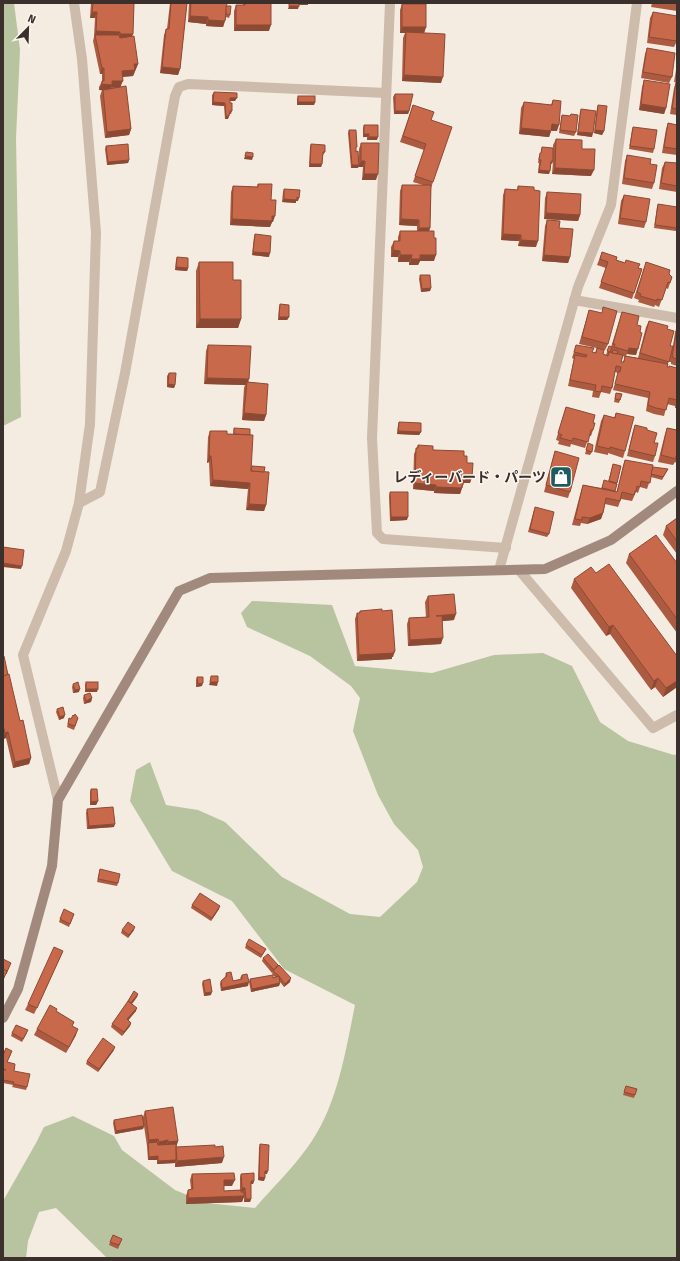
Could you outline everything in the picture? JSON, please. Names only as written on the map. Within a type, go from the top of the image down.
[{"type":"street","points":[[3,1018],[18,989],[52,866],[58,800],[23,655],[66,551],[79,503],[90,424],[96,233],[82,59],[74,3]]},
{"type":"street","points":[[390,3],[372,438],[377,533],[383,539],[506,548]]},
{"type":"street","points":[[499,570],[574,300],[611,205],[637,3]]},
{"type":"street","points":[[79,503],[100,492],[125,373],[175,96],[179,87],[188,84],[386,93]]},
{"type":"street","points":[[574,300],[677,318]]},
{"type":"street","points":[[58,800],[179,591],[210,578],[545,569],[610,540],[677,491]]},
{"type":"street","points":[[519,570],[653,728],[677,715]]},
{"type":"green space","points":[[3,3],[14,3],[20,50],[16,138],[21,417],[3,426]]},
{"type":"green space","points":[[252,601],[332,605],[355,666],[432,673],[494,655],[543,653],[572,666],[600,722],[628,741],[674,755],[677,754],[677,1258],[107,1258],[56,1208],[39,1212],[28,1241],[26,1258],[3,1258],[3,1201],[44,1127],[73,1116],[114,1136],[122,1150],[175,1190],[207,1203],[255,1208],[307,1148],[326,1116],[338,1080],[348,1042],[355,1005],[284,969],[232,901],[172,871],[130,801],[136,770],[150,762],[166,805],[198,810],[225,822],[282,877],[350,914],[380,917],[417,882],[423,867],[418,850],[394,824],[378,795],[353,731],[360,698],[351,686],[310,656],[247,627],[241,613]]},
{"type":"building","points":[[93,3],[134,3],[133,34],[96,31],[97,12],[92,12]]},
{"type":"building","points":[[171,3],[187,3],[180,69],[162,67],[166,29],[169,29]]},
{"type":"building","points":[[191,3],[227,3],[225,21],[208,20],[208,17],[190,16]]},
{"type":"building","points":[[245,3],[271,3],[271,25],[236,25],[236,5],[245,5]]},
{"type":"building","points":[[289,3],[299,3],[299,6],[289,6]]},
{"type":"building","points":[[402,4],[426,4],[426,27],[402,27]]},
{"type":"building","points":[[226,6],[231,6],[230,15],[226,14]]},
{"type":"building","points":[[653,12],[677,16],[677,41],[649,37]]},
{"type":"building","points":[[406,32],[445,34],[443,77],[404,75]]},
{"type":"building","points":[[95,35],[119,35],[120,38],[134,36],[138,64],[134,64],[135,70],[122,71],[123,81],[112,81],[112,85],[102,84],[102,81],[104,81],[104,68],[102,68]]},
{"type":"building","points":[[647,48],[675,53],[672,77],[643,72]]},
{"type":"building","points":[[644,80],[670,84],[666,108],[641,104]]},
{"type":"building","points":[[677,82],[677,109],[672,108]]},
{"type":"building","points":[[126,86],[131,129],[107,132],[103,90]]},
{"type":"building","points":[[214,92],[237,93],[237,98],[230,98],[230,103],[232,103],[232,111],[230,111],[229,116],[226,116],[225,103],[213,102]]},
{"type":"building","points":[[395,94],[413,94],[409,111],[395,111]]},
{"type":"building","points":[[298,96],[315,96],[315,102],[298,102]]},
{"type":"building","points":[[553,100],[561,101],[559,125],[552,124],[551,131],[521,128],[524,102],[552,105]]},
{"type":"building","points":[[413,105],[434,112],[431,120],[452,127],[433,182],[415,176],[426,144],[403,136]]},
{"type":"building","points":[[598,105],[607,106],[604,131],[595,130]]},
{"type":"building","points":[[581,109],[596,111],[593,133],[578,132]]},
{"type":"building","points":[[571,114],[578,115],[576,132],[560,130],[562,115],[570,116]]},
{"type":"building","points":[[668,123],[677,125],[677,149],[664,147]]},
{"type":"building","points":[[364,125],[378,125],[378,137],[369,137],[369,134],[364,134]]},
{"type":"building","points":[[633,127],[657,130],[654,149],[630,146]]},
{"type":"building","points":[[349,130],[356,130],[356,152],[358,151],[359,165],[352,165]]},
{"type":"building","points":[[556,139],[582,140],[582,149],[595,149],[594,170],[555,168]]},
{"type":"building","points":[[361,143],[379,143],[378,174],[364,174],[365,161],[361,161]]},
{"type":"building","points":[[128,144],[129,160],[108,162],[106,146]]},
{"type":"building","points":[[311,144],[325,145],[322,164],[310,164]]},
{"type":"building","points":[[542,147],[553,148],[553,161],[551,161],[550,171],[539,170],[541,160],[539,160]]},
{"type":"building","points":[[246,152],[253,153],[253,157],[245,156]]},
{"type":"building","points":[[627,155],[651,159],[650,164],[657,165],[654,183],[624,178]]},
{"type":"building","points":[[665,162],[677,163],[677,186],[661,183]]},
{"type":"building","points":[[258,184],[272,184],[271,200],[276,200],[275,216],[272,216],[272,221],[232,219],[233,186],[258,187]]},
{"type":"building","points":[[402,185],[431,185],[430,228],[419,228],[419,220],[401,219]]},
{"type":"building","points":[[518,186],[534,187],[534,190],[540,191],[538,241],[521,240],[521,235],[503,234],[505,189],[518,190]]},
{"type":"building","points":[[284,189],[300,190],[299,198],[297,197],[297,200],[284,199]]},
{"type":"building","points":[[547,192],[581,194],[580,215],[546,213]]},
{"type":"building","points":[[624,195],[650,199],[646,222],[620,218]]},
{"type":"building","points":[[658,204],[677,207],[677,228],[655,225]]},
{"type":"building","points":[[547,220],[560,221],[559,228],[573,229],[570,257],[544,255]]},
{"type":"building","points":[[400,231],[434,231],[434,238],[436,238],[436,255],[420,255],[420,259],[411,259],[412,255],[400,255],[400,251],[393,250],[394,241],[400,241]]},
{"type":"building","points":[[255,234],[271,236],[270,253],[253,252]]},
{"type":"building","points":[[602,252],[617,257],[616,260],[625,263],[626,260],[640,264],[638,268],[642,269],[634,293],[601,282],[608,262],[600,259]]},
{"type":"building","points":[[177,257],[188,258],[188,268],[176,267]]},
{"type":"building","points":[[199,262],[233,262],[233,280],[241,280],[241,319],[200,319]]},
{"type":"building","points":[[646,262],[670,270],[669,274],[672,277],[670,283],[668,282],[662,300],[657,299],[657,301],[640,296],[641,294],[637,292]]},
{"type":"building","points":[[420,275],[430,275],[431,288],[422,289]]},
{"type":"building","points":[[280,304],[289,305],[289,317],[279,317]]},
{"type":"building","points":[[603,307],[617,311],[608,344],[582,337],[589,310],[602,313]]},
{"type":"building","points":[[622,312],[639,316],[637,325],[641,326],[640,332],[642,333],[638,349],[629,348],[628,351],[614,347],[615,344],[613,344]]},
{"type":"building","points":[[649,321],[668,326],[667,329],[674,331],[670,346],[673,346],[669,362],[640,353]]},
{"type":"building","points":[[677,329],[677,359],[673,358],[672,356]]},
{"type":"building","points":[[208,345],[251,346],[249,379],[207,378]]},
{"type":"building","points":[[576,345],[594,348],[592,352],[596,353],[597,348],[604,350],[603,354],[608,356],[609,352],[623,355],[621,362],[624,362],[625,356],[668,364],[667,367],[677,368],[677,400],[669,398],[666,410],[648,405],[650,392],[615,384],[621,367],[616,366],[612,388],[602,386],[601,392],[595,391],[596,385],[570,380],[575,355],[586,357],[587,355],[574,352]]},
{"type":"building","points":[[609,346],[612,347],[610,352],[607,351]]},
{"type":"building","points":[[613,350],[618,351],[617,354],[612,353]]},
{"type":"building","points":[[169,373],[176,373],[175,385],[168,384]]},
{"type":"building","points":[[247,382],[268,384],[266,415],[244,413]]},
{"type":"building","points":[[616,393],[622,394],[620,400],[615,399]]},
{"type":"building","points":[[566,407],[595,415],[593,423],[595,423],[593,430],[591,430],[588,442],[573,438],[572,441],[560,438],[562,435],[558,433]]},
{"type":"building","points":[[616,413],[634,417],[625,451],[610,447],[610,449],[597,446],[604,415],[615,418]]},
{"type":"building","points":[[399,422],[421,423],[421,432],[398,431]]},
{"type":"building","points":[[635,425],[647,428],[647,430],[657,433],[654,443],[658,443],[655,456],[629,450]]},
{"type":"building","points":[[234,428],[250,429],[250,435],[234,434]]},
{"type":"building","points":[[667,428],[677,430],[676,459],[661,455]]},
{"type":"building","points":[[210,431],[227,431],[227,434],[253,435],[251,471],[269,472],[266,505],[249,504],[250,483],[213,480],[211,456],[209,456]]},
{"type":"building","points":[[588,443],[593,445],[592,452],[586,450]]},
{"type":"building","points":[[418,445],[433,446],[433,450],[464,451],[464,456],[467,456],[467,463],[473,463],[472,477],[464,477],[462,488],[436,487],[436,485],[415,483],[416,448],[418,448]]},
{"type":"building","points":[[555,451],[579,458],[570,492],[546,485]]},
{"type":"building","points":[[625,460],[653,465],[650,483],[641,481],[640,487],[637,486],[634,495],[622,492],[620,501],[606,498],[603,513],[590,518],[582,517],[582,520],[575,519],[583,485],[617,492]]},
{"type":"building","points":[[613,464],[621,466],[617,483],[609,481]]},
{"type":"building","points":[[252,466],[265,467],[264,472],[251,471]]},
{"type":"building","points":[[653,467],[668,469],[663,477],[651,474]]},
{"type":"building","points":[[604,480],[617,484],[615,491],[602,488]]},
{"type":"building","points":[[390,492],[408,492],[408,517],[391,517]]},
{"type":"building","points":[[535,507],[554,512],[549,534],[530,529]]},
{"type":"building","points":[[677,518],[677,541],[666,526]]},
{"type":"building","points":[[656,535],[677,563],[677,619],[629,554]]},
{"type":"building","points":[[3,547],[24,550],[22,566],[3,563]]},
{"type":"building","points":[[609,564],[677,656],[677,681],[666,688],[658,678],[654,681],[613,625],[609,627],[574,579],[591,567],[596,573]]},
{"type":"building","points":[[454,594],[456,614],[436,616],[442,616],[443,638],[410,640],[409,618],[429,617],[428,596]]},
{"type":"building","points":[[382,609],[382,611],[392,610],[394,653],[359,655],[357,613],[360,613],[360,611]]},
{"type":"building","points":[[3,656],[8,675],[3,676]]},
{"type":"building","points":[[9,674],[20,721],[23,720],[31,758],[15,762],[8,732],[5,733],[3,725],[3,676]]},
{"type":"building","points":[[211,676],[218,676],[218,682],[210,682]]},
{"type":"building","points":[[197,677],[203,677],[203,683],[198,684]]},
{"type":"building","points":[[78,682],[80,689],[75,690],[73,684]]},
{"type":"building","points":[[86,682],[98,682],[98,689],[86,689]]},
{"type":"building","points":[[90,693],[92,698],[86,701],[84,695]]},
{"type":"building","points":[[63,707],[65,715],[60,717],[57,709]]},
{"type":"building","points":[[75,714],[78,718],[75,726],[68,724],[69,718],[71,719]]},
{"type":"building","points":[[91,789],[97,789],[98,801],[91,802]]},
{"type":"building","points":[[113,807],[115,824],[89,826],[87,809]]},
{"type":"building","points":[[100,869],[120,874],[118,883],[98,879]]},
{"type":"building","points":[[200,893],[220,906],[212,918],[192,905]]},
{"type":"building","points":[[64,909],[74,914],[70,924],[60,919]]},
{"type":"building","points":[[128,922],[135,927],[129,935],[122,930]]},
{"type":"building","points":[[249,939],[266,949],[262,955],[246,945]]},
{"type":"building","points":[[54,947],[63,951],[37,1008],[28,1004]]},
{"type":"building","points":[[268,954],[278,965],[274,970],[263,958]]},
{"type":"building","points":[[3,959],[11,963],[6,974],[7,971],[3,969]]},
{"type":"building","points":[[279,965],[291,978],[285,984],[273,971]]},
{"type":"building","points":[[3,969],[7,971],[3,980]]},
{"type":"building","points":[[231,972],[233,981],[242,979],[242,975],[247,974],[249,982],[222,988],[221,981],[227,976],[226,973]]},
{"type":"building","points":[[273,975],[273,978],[279,976],[280,983],[252,989],[250,979]]},
{"type":"building","points":[[210,979],[212,992],[205,993],[203,981]]},
{"type":"building","points":[[134,991],[138,994],[131,1003],[128,1001]]},
{"type":"building","points":[[128,1001],[137,1008],[127,1019],[131,1023],[124,1032],[112,1024]]},
{"type":"building","points":[[50,1005],[57,1009],[56,1011],[74,1022],[72,1026],[78,1029],[69,1047],[37,1029]]},
{"type":"building","points":[[16,1025],[28,1030],[23,1039],[12,1033]]},
{"type":"building","points":[[103,1038],[115,1047],[99,1069],[87,1061]]},
{"type":"building","points":[[6,1048],[12,1051],[7,1062],[15,1064],[14,1071],[30,1074],[27,1087],[3,1080],[3,1055]]},
{"type":"building","points":[[626,1086],[637,1089],[635,1095],[624,1092]]},
{"type":"building","points":[[173,1107],[178,1141],[168,1142],[168,1140],[159,1142],[158,1139],[149,1140],[145,1111]]},
{"type":"building","points":[[142,1115],[144,1126],[116,1131],[114,1120]]},
{"type":"building","points":[[157,1142],[158,1145],[176,1144],[176,1160],[158,1161],[158,1156],[149,1157],[148,1143]]},
{"type":"building","points":[[260,1144],[269,1145],[268,1171],[265,1171],[265,1178],[259,1177]]},
{"type":"building","points":[[215,1145],[215,1147],[223,1146],[224,1157],[177,1161],[176,1147]]},
{"type":"building","points":[[234,1173],[235,1180],[224,1180],[224,1191],[241,1190],[241,1192],[244,1192],[244,1196],[188,1198],[188,1190],[193,1189],[192,1174]]},
{"type":"building","points":[[254,1173],[254,1181],[251,1181],[251,1199],[246,1199],[245,1188],[242,1188],[241,1174]]},
{"type":"building","points":[[113,1235],[122,1239],[119,1245],[110,1242]]},
{"type":"place","name":"レディーバード・パーツ","points":[[561,477]]}]
